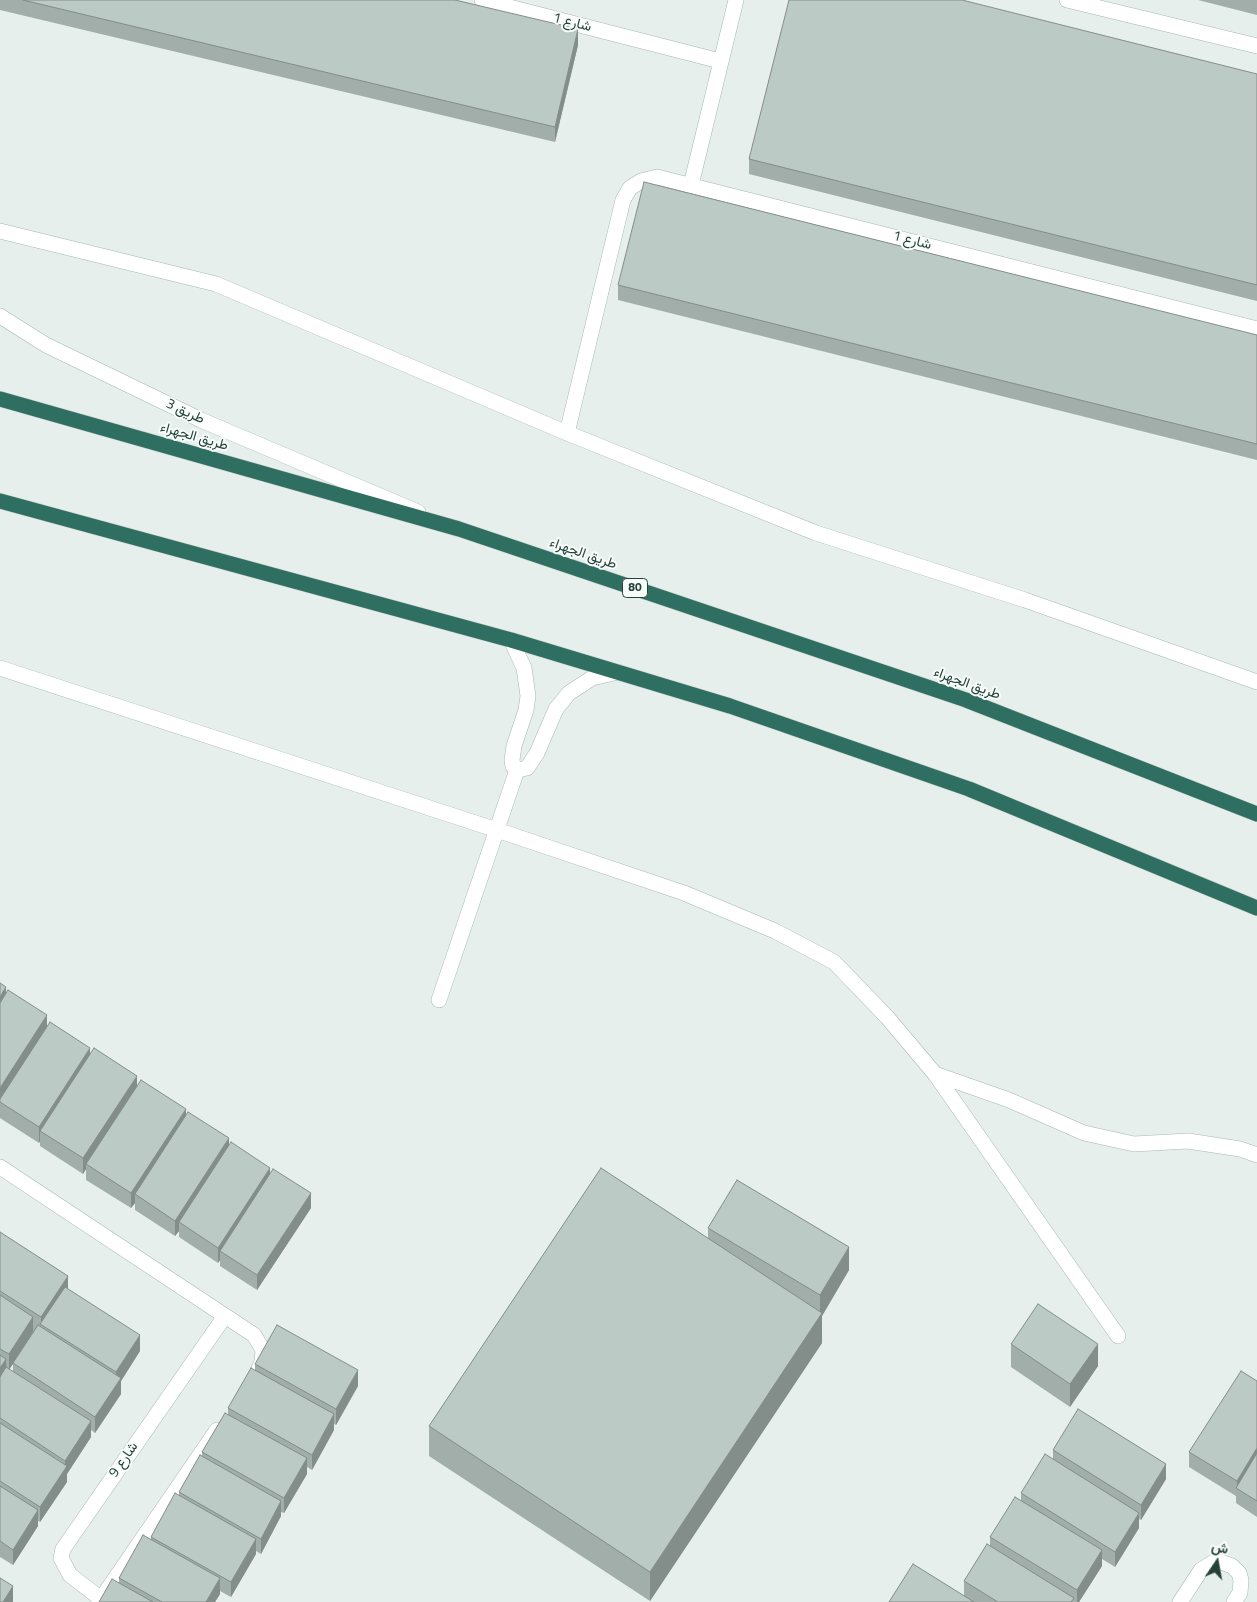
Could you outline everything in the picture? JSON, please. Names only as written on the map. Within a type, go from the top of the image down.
[{"type":"highway","name":"طريق الجهراء","points":[[0,399],[459,529],[966,700],[1257,814]]},
{"type":"highway","points":[[0,501],[511,640],[730,706],[933,776],[1257,908]]},
{"type":"street","name":"شارع 1","points":[[482,0],[720,61]]},
{"type":"street","points":[[691,185],[736,0]]},
{"type":"street","points":[[1067,0],[1257,46]]},
{"type":"street","name":"شارع 1","points":[[567,433],[623,200],[630,188],[640,181],[658,177],[1257,329]]},
{"type":"street","points":[[0,231],[216,284],[567,433],[816,533],[1024,600],[1257,682]]},
{"type":"street","name":"طريق 3","points":[[0,316],[46,345],[201,420],[459,529]]},
{"type":"street","points":[[511,640],[524,668],[528,696],[526,710],[514,746],[512,760],[513,766],[517,770]]},
{"type":"street","points":[[0,668],[684,893],[775,931],[834,962],[887,1017],[935,1074],[1118,1336]]},
{"type":"street","points":[[517,770],[527,768],[537,753],[556,710],[569,693],[592,678],[618,672]]},
{"type":"street","points":[[439,1000],[517,770]]},
{"type":"street","points":[[935,1074],[1009,1100],[1084,1133],[1134,1144],[1188,1141],[1240,1149],[1257,1155]]},
{"type":"street","points":[[2,1171],[254,1335],[263,1350],[262,1362],[251,1381]]},
{"type":"street","name":"شارع 9","points":[[223,1421],[100,1600],[70,1575],[61,1558],[63,1549],[225,1316]]},
{"type":"street","points":[[1180,1602],[1201,1570],[1214,1562],[1221,1562],[1232,1566],[1239,1573],[1241,1580],[1240,1593],[1234,1602]]},
{"type":"building","points":[[23,0],[455,0],[578,29],[555,127]]},
{"type":"building","points":[[789,0],[962,0],[1257,74],[1257,285],[749,159]]},
{"type":"building","points":[[644,182],[1257,335],[1257,444],[618,285]]},
{"type":"building","points":[[0,983],[6,987],[0,997]]},
{"type":"building","points":[[8,990],[47,1015],[0,1088],[0,1003]]},
{"type":"building","points":[[50,1022],[90,1048],[39,1127],[0,1102],[0,1099]]},
{"type":"building","points":[[94,1048],[137,1076],[83,1158],[40,1131]]},
{"type":"building","points":[[141,1080],[186,1109],[131,1193],[86,1164]]},
{"type":"building","points":[[188,1112],[229,1138],[175,1221],[135,1194]]},
{"type":"building","points":[[231,1142],[270,1168],[218,1248],[179,1222]]},
{"type":"building","points":[[601,1168],[822,1313],[650,1572],[429,1426]]},
{"type":"building","points":[[273,1169],[311,1193],[257,1275],[220,1251]]},
{"type":"building","points":[[737,1180],[849,1247],[820,1295],[708,1228]]},
{"type":"building","points":[[0,1232],[68,1276],[41,1317],[0,1291]]},
{"type":"building","points":[[65,1287],[140,1335],[116,1372],[40,1324]]},
{"type":"building","points":[[0,1295],[33,1317],[9,1354],[0,1349]]},
{"type":"building","points":[[1038,1304],[1098,1344],[1070,1384],[1011,1344]]},
{"type":"building","points":[[38,1325],[121,1378],[95,1417],[13,1363]]},
{"type":"building","points":[[277,1325],[358,1370],[336,1409],[255,1364]]},
{"type":"building","points":[[0,1355],[6,1359],[0,1368]]},
{"type":"building","points":[[6,1367],[91,1421],[65,1461],[0,1418],[0,1377]]},
{"type":"building","points":[[251,1368],[334,1414],[312,1455],[228,1408]]},
{"type":"building","points":[[1241,1371],[1257,1381],[1257,1448],[1237,1481],[1189,1452]]},
{"type":"building","points":[[1078,1409],[1166,1464],[1141,1505],[1053,1450]]},
{"type":"building","points":[[225,1413],[307,1458],[284,1498],[202,1452]]},
{"type":"building","points":[[0,1423],[67,1466],[40,1507],[0,1481]]},
{"type":"building","points":[[1257,1453],[1257,1501],[1236,1488]]},
{"type":"building","points":[[1045,1454],[1139,1513],[1115,1552],[1021,1493]]},
{"type":"building","points":[[200,1455],[281,1501],[261,1539],[179,1492]]},
{"type":"building","points":[[0,1486],[38,1510],[13,1550],[0,1541]]},
{"type":"building","points":[[175,1493],[256,1539],[231,1582],[151,1537]]},
{"type":"building","points":[[1015,1497],[1102,1550],[1077,1590],[990,1537]]},
{"type":"building","points":[[143,1535],[220,1578],[206,1602],[162,1602],[119,1578]]},
{"type":"building","points":[[987,1544],[1074,1598],[1071,1602],[998,1602],[964,1581]]},
{"type":"building","points":[[913,1564],[974,1602],[889,1602]]},
{"type":"building","points":[[0,1578],[13,1586],[3,1602],[0,1602]]},
{"type":"building","points":[[112,1579],[153,1602],[99,1602]]}]
